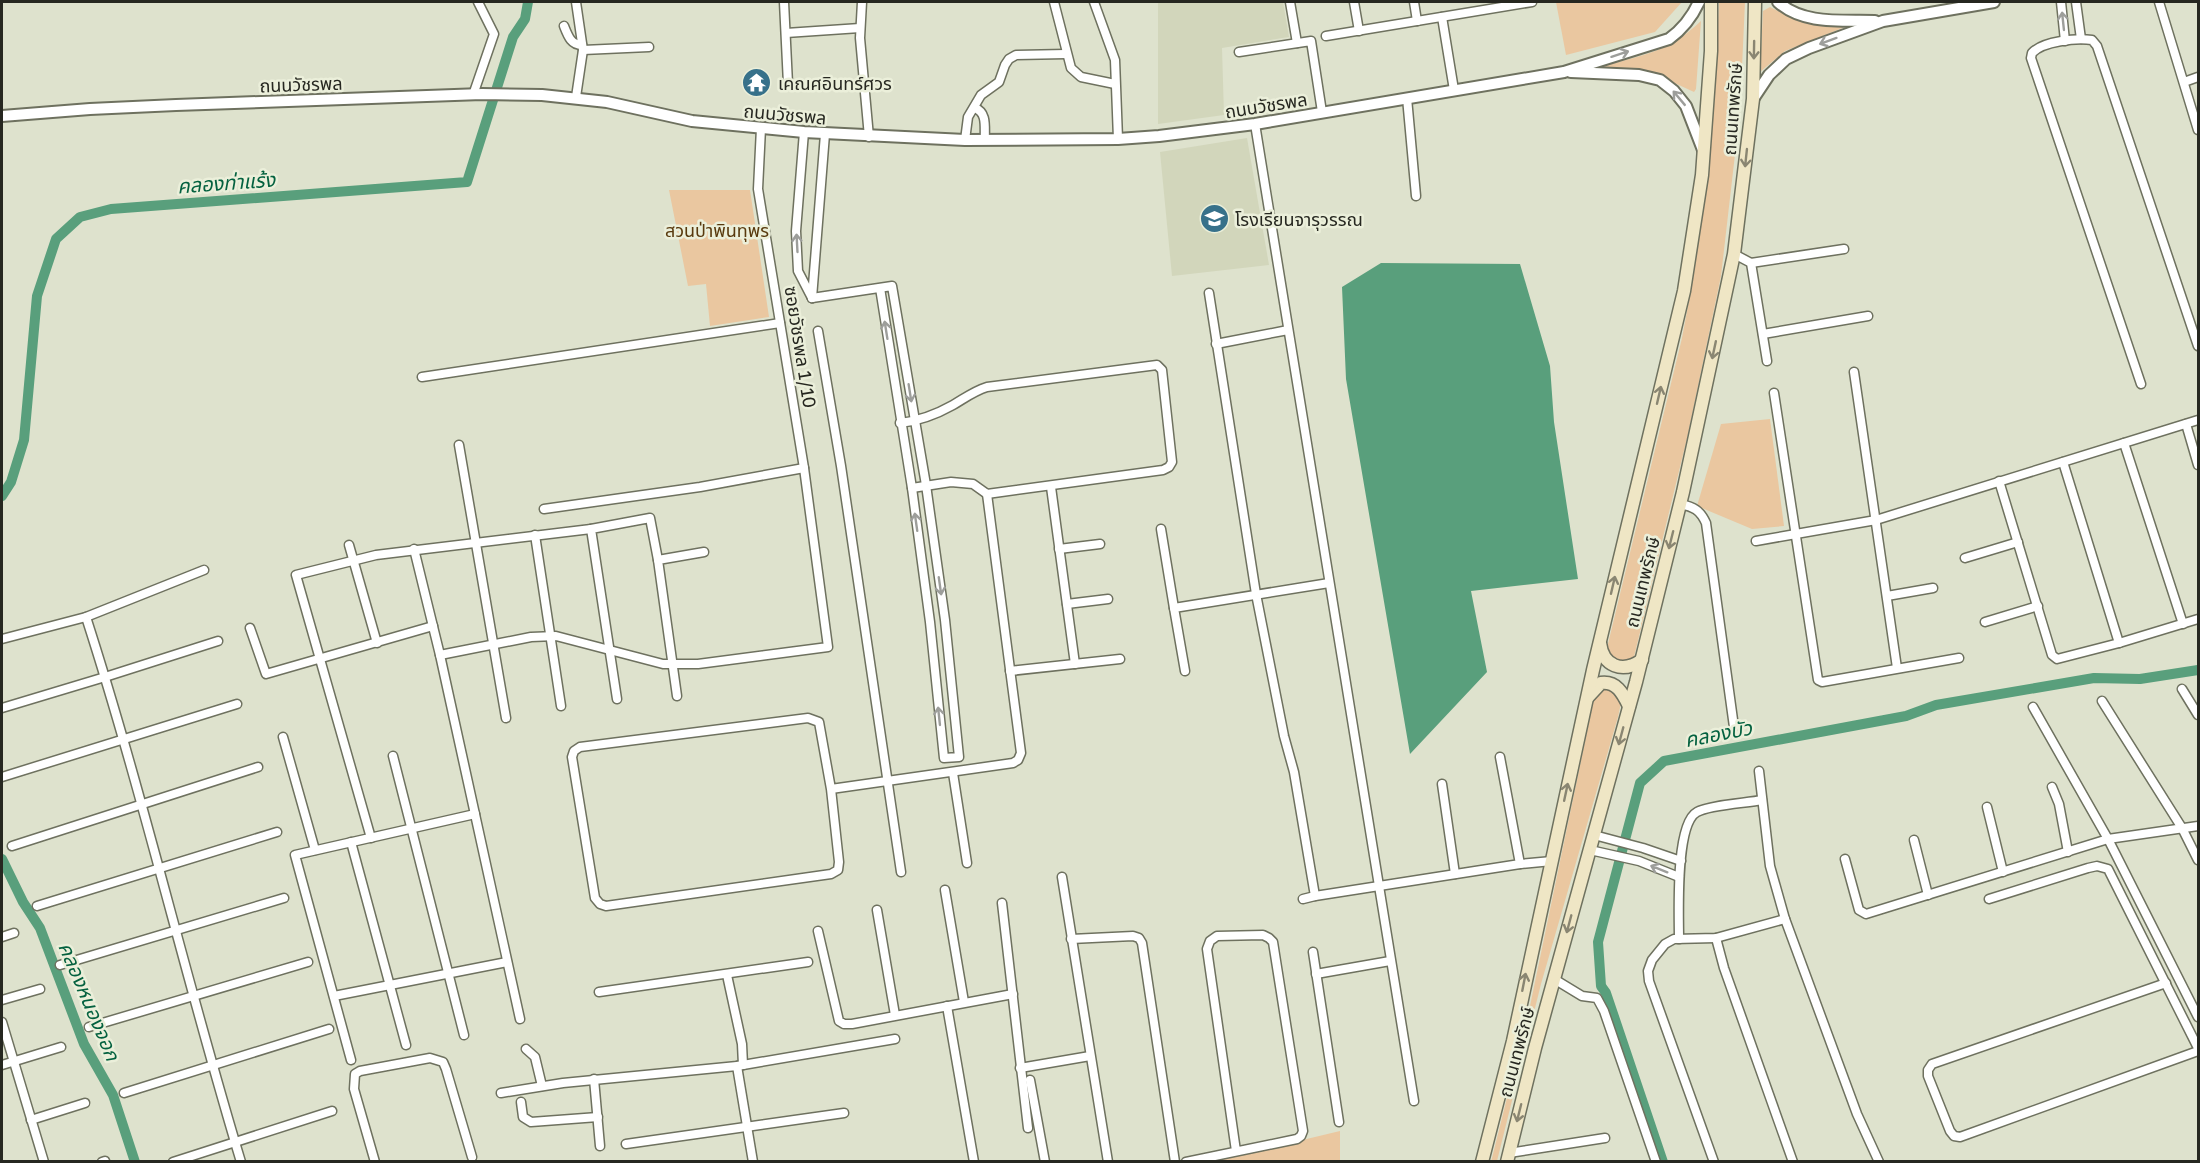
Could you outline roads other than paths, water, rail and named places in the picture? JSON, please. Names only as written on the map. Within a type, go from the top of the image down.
[{"type":"main road","name":"ถนนเทพรักษ์","points":[[1482,1161],[1513,1041],[1599,642],[1683,291],[1702,175],[1711,51],[1712,2]]},
{"type":"main road","name":"ถนนเทพรักษ์","points":[[1508,1157],[1554,979],[1642,660],[1680,504],[1734,254],[1753,99],[1755,2]]},
{"type":"main road","points":[[1599,642],[1601,653],[1606,661],[1614,666],[1635,665],[1642,660]]},
{"type":"main road","points":[[1586,701],[1594,688],[1601,683],[1608,682],[1622,692],[1629,706]]},
{"type":"street","points":[[477,94],[494,34],[478,2]]},
{"type":"street","points":[[576,2],[583,47],[576,97]]},
{"type":"street","points":[[784,2],[788,84]]},
{"type":"street","points":[[862,2],[860,28],[869,137]]},
{"type":"street","points":[[1054,2],[1071,68],[1081,77],[1116,84]]},
{"type":"street","points":[[1094,2],[1115,60],[1118,139]]},
{"type":"street","points":[[1290,2],[1297,43]]},
{"type":"street","points":[[1354,2],[1359,31]]},
{"type":"street","points":[[1414,2],[1417,21]]},
{"type":"street","points":[[1472,2],[1474,12]]},
{"type":"street","points":[[1326,36],[1532,2]]},
{"type":"street","name":"ถนนวัชรพล","points":[[2,116],[112,108],[512,94],[576,97],[693,121],[825,134],[965,140],[1118,139],[1255,124],[1564,72],[1669,39],[1680,31],[1695,12],[1699,2]]},
{"type":"street","points":[[1778,2],[1786,9],[1813,19],[1883,21]]},
{"type":"street","points":[[1753,99],[1769,75],[1786,59],[1809,48],[1883,21],[1994,2]]},
{"type":"street","points":[[2061,2],[2065,41]]},
{"type":"street","points":[[2076,2],[2081,39]]},
{"type":"street","points":[[2159,2],[2199,130]]},
{"type":"street","points":[[1442,17],[1454,90]]},
{"type":"street","points":[[564,26],[573,42],[583,47],[649,47]]},
{"type":"street","points":[[786,33],[860,28]]},
{"type":"street","points":[[2141,384],[2031,58],[2032,53],[2040,47],[2081,39],[2092,40],[2097,46],[2199,346]]},
{"type":"street","points":[[1239,52],[1311,41],[1322,112]]},
{"type":"street","points":[[965,140],[967,122],[985,91],[999,82],[1005,64],[1012,57],[1016,54],[1066,54]]},
{"type":"street","name":"ถนนวัชรพล","points":[[1564,72],[1639,75],[1660,80],[1674,91],[1686,106],[1703,150]]},
{"type":"street","points":[[2184,82],[2199,77]]},
{"type":"street","points":[[1407,98],[1416,196]]},
{"type":"street","points":[[975,108],[981,110],[984,115],[985,140]]},
{"type":"street","points":[[1255,124],[1414,1101]]},
{"type":"street","name":"ซอยวัชรพล 1/10","points":[[672,664],[698,663],[828,647],[804,468],[758,189],[761,128]]},
{"type":"street","points":[[804,132],[796,231],[798,271],[812,298]]},
{"type":"street","points":[[812,298],[825,134]]},
{"type":"street","points":[[1734,254],[1751,263],[1844,249]]},
{"type":"street","points":[[1751,263],[1767,361]]},
{"type":"street","points":[[812,298],[892,286],[926,485],[945,620],[959,757],[944,758],[930,622],[912,488],[880,288]]},
{"type":"street","points":[[1209,293],[1256,594],[1284,736],[1294,772],[1315,896]]},
{"type":"street","points":[[1763,334],[1868,316]]},
{"type":"street","points":[[422,377],[780,323]]},
{"type":"street","points":[[1216,344],[1288,330]]},
{"type":"street","points":[[818,331],[842,466],[901,872]]},
{"type":"street","points":[[900,423],[915,422],[987,387],[1157,365],[1162,370],[1172,462],[1163,470],[987,494],[974,484],[951,482],[912,488]]},
{"type":"street","points":[[1854,372],[1897,668]]},
{"type":"street","points":[[1774,393],[1818,680],[1822,682],[1959,658]]},
{"type":"street","points":[[1756,541],[1876,520],[2199,420]]},
{"type":"street","points":[[2186,424],[2199,465]]},
{"type":"street","points":[[2124,443],[2183,624]]},
{"type":"street","points":[[459,445],[506,718]]},
{"type":"street","points":[[2063,462],[2119,643]]},
{"type":"street","points":[[544,509],[700,487],[804,468]]},
{"type":"street","points":[[1999,482],[2052,655],[2056,659],[2199,619]]},
{"type":"street","points":[[1051,487],[1075,664]]},
{"type":"street","points":[[831,789],[953,773],[1013,763],[1018,760],[1021,753],[987,494]]},
{"type":"street","points":[[1680,504],[1701,512],[1706,523],[1734,727]]},
{"type":"street","points":[[371,838],[296,575],[376,555],[591,529],[650,518],[677,696]]},
{"type":"street","points":[[591,529],[617,699]]},
{"type":"street","points":[[1161,529],[1185,670]]},
{"type":"street","points":[[535,535],[561,706]]},
{"type":"street","points":[[1965,558],[2018,542]]},
{"type":"street","points":[[1059,549],[1100,544]]},
{"type":"street","points":[[349,545],[377,643]]},
{"type":"street","points":[[414,549],[434,626],[520,1019]]},
{"type":"street","points":[[658,560],[704,552]]},
{"type":"street","points":[[2,639],[86,617],[204,570]]},
{"type":"street","points":[[1174,608],[1329,583]]},
{"type":"street","points":[[1887,596],[1933,588]]},
{"type":"street","points":[[1067,604],[1108,599]]},
{"type":"street","points":[[1985,622],[2038,606]]},
{"type":"street","points":[[86,617],[124,739],[175,932],[241,1161]]},
{"type":"street","points":[[930,622],[945,620]]},
{"type":"street","points":[[250,628],[266,674],[434,626]]},
{"type":"street","points":[[440,654],[531,637],[550,636],[663,664],[672,664]]},
{"type":"street","points":[[2,708],[218,641]]},
{"type":"street","points":[[1010,671],[1120,659]]},
{"type":"street","points":[[2182,689],[2199,716]]},
{"type":"street","points":[[2102,701],[2182,828],[2199,860]]},
{"type":"street","points":[[2,777],[237,704]]},
{"type":"street","points":[[2033,707],[2108,839],[2199,1017]]},
{"type":"street","points":[[808,718],[819,722],[831,789],[839,862],[838,870],[831,874],[606,906],[600,904],[595,898],[572,757],[574,751],[580,747],[808,718]]},
{"type":"street","points":[[283,737],[315,850]]},
{"type":"street","points":[[393,756],[464,1035]]},
{"type":"street","points":[[1500,757],[1520,864]]},
{"type":"street","points":[[12,846],[258,767]]},
{"type":"street","points":[[1759,771],[1770,866],[1785,919],[1857,1114],[1879,1161]]},
{"type":"street","points":[[953,773],[967,863]]},
{"type":"street","points":[[1442,784],[1455,874]]},
{"type":"street","points":[[2052,788],[2059,804],[2068,852]]},
{"type":"street","points":[[1679,939],[1680,861],[1689,820],[1698,811],[1762,800]]},
{"type":"street","points":[[1988,807],[2003,872]]},
{"type":"street","points":[[351,1060],[295,855],[475,814]]},
{"type":"street","points":[[1845,859],[1862,913],[1866,914],[2108,839],[2199,826]]},
{"type":"street","points":[[37,906],[277,832]]},
{"type":"street","points":[[1594,835],[1680,861]]},
{"type":"street","points":[[1914,840],[1928,895]]},
{"type":"street","points":[[351,842],[406,1045]]},
{"type":"street","points":[[1590,850],[1639,861],[1679,877]]},
{"type":"street","points":[[1303,899],[1520,864],[1552,861]]},
{"type":"street","points":[[1989,898],[2088,867],[2103,866],[2108,869],[2120,889],[2199,1049],[1960,1137],[1954,1136],[1928,1076],[1928,1070],[1932,1064],[2166,983]]},
{"type":"street","points":[[1062,877],[1108,1161]]},
{"type":"street","points":[[945,890],[964,1002]]},
{"type":"street","points":[[60,965],[284,898]]},
{"type":"street","points":[[1002,903],[1028,1128]]},
{"type":"street","points":[[877,910],[895,1015]]},
{"type":"street","points":[[1714,1161],[1649,981],[1648,970],[1658,951],[1674,939],[1716,938],[1785,919]]},
{"type":"street","points":[[818,931],[839,1021],[844,1023],[852,1024],[1013,994]]},
{"type":"street","points":[[2,937],[14,933]]},
{"type":"street","points":[[1186,1161],[1297,1139],[1303,1131],[1273,942],[1263,935],[1217,936],[1210,941],[1207,949],[1236,1151]]},
{"type":"street","points":[[1071,939],[1133,936],[1139,938],[1142,943],[1175,1161]]},
{"type":"street","points":[[1716,938],[1724,968],[1793,1161]]},
{"type":"street","points":[[1313,952],[1340,1122]]},
{"type":"street","points":[[1316,974],[1390,961]]},
{"type":"street","points":[[89,1027],[308,962]]},
{"type":"street","points":[[599,992],[808,962]]},
{"type":"street","points":[[334,996],[507,963]]},
{"type":"street","points":[[727,975],[742,1044],[740,1065],[753,1161]]},
{"type":"street","points":[[1554,979],[1582,996],[1597,998],[1604,1011],[1656,1161]]},
{"type":"street","points":[[2,1000],[40,989]]},
{"type":"street","points":[[947,1006],[974,1161]]},
{"type":"street","points":[[2,1022],[44,1161]]},
{"type":"street","points":[[124,1093],[329,1029]]},
{"type":"street","points":[[501,1093],[594,1079],[740,1065],[895,1039]]},
{"type":"street","points":[[2,1065],[61,1047]]},
{"type":"street","points":[[526,1049],[535,1057],[542,1086]]},
{"type":"street","points":[[1020,1068],[1090,1056]]},
{"type":"street","points":[[375,1161],[354,1089],[356,1074],[360,1071],[430,1058],[443,1062],[446,1069],[472,1157]]},
{"type":"street","points":[[594,1079],[600,1146]]},
{"type":"street","points":[[1030,1080],[1045,1161]]},
{"type":"street","points":[[521,1102],[524,1117],[531,1122],[598,1117]]},
{"type":"street","points":[[31,1120],[85,1103]]},
{"type":"street","points":[[173,1161],[332,1111]]},
{"type":"street","points":[[626,1144],[844,1113]]},
{"type":"street","points":[[1508,1157],[1605,1138]]},
{"type":"waterway","name":"คลองท่าแร้ง","points":[[2,496],[11,482],[24,440],[37,296],[56,239],[80,217],[111,209],[467,182],[513,37],[525,19],[528,2]]},
{"type":"waterway","name":"คลองบัว","points":[[1663,1162],[1606,993],[1601,986],[1598,942],[1640,783],[1664,761],[1906,716],[1936,705],[2094,678],[2140,679],[2198,670]]},
{"type":"waterway","name":"คลองหนองจอก","points":[[2,859],[23,902],[40,928],[84,1044],[113,1095],[135,1162]]},
{"type":"place","name":"เคณศอินทร์ศวร","points":[[757,83]]},
{"type":"place","name":"โรงเรียนจารุวรรณ","points":[[1214,219]]},
{"type":"park label","name":"สวนป่าพินทุพร","points":[[717,230]]}]
